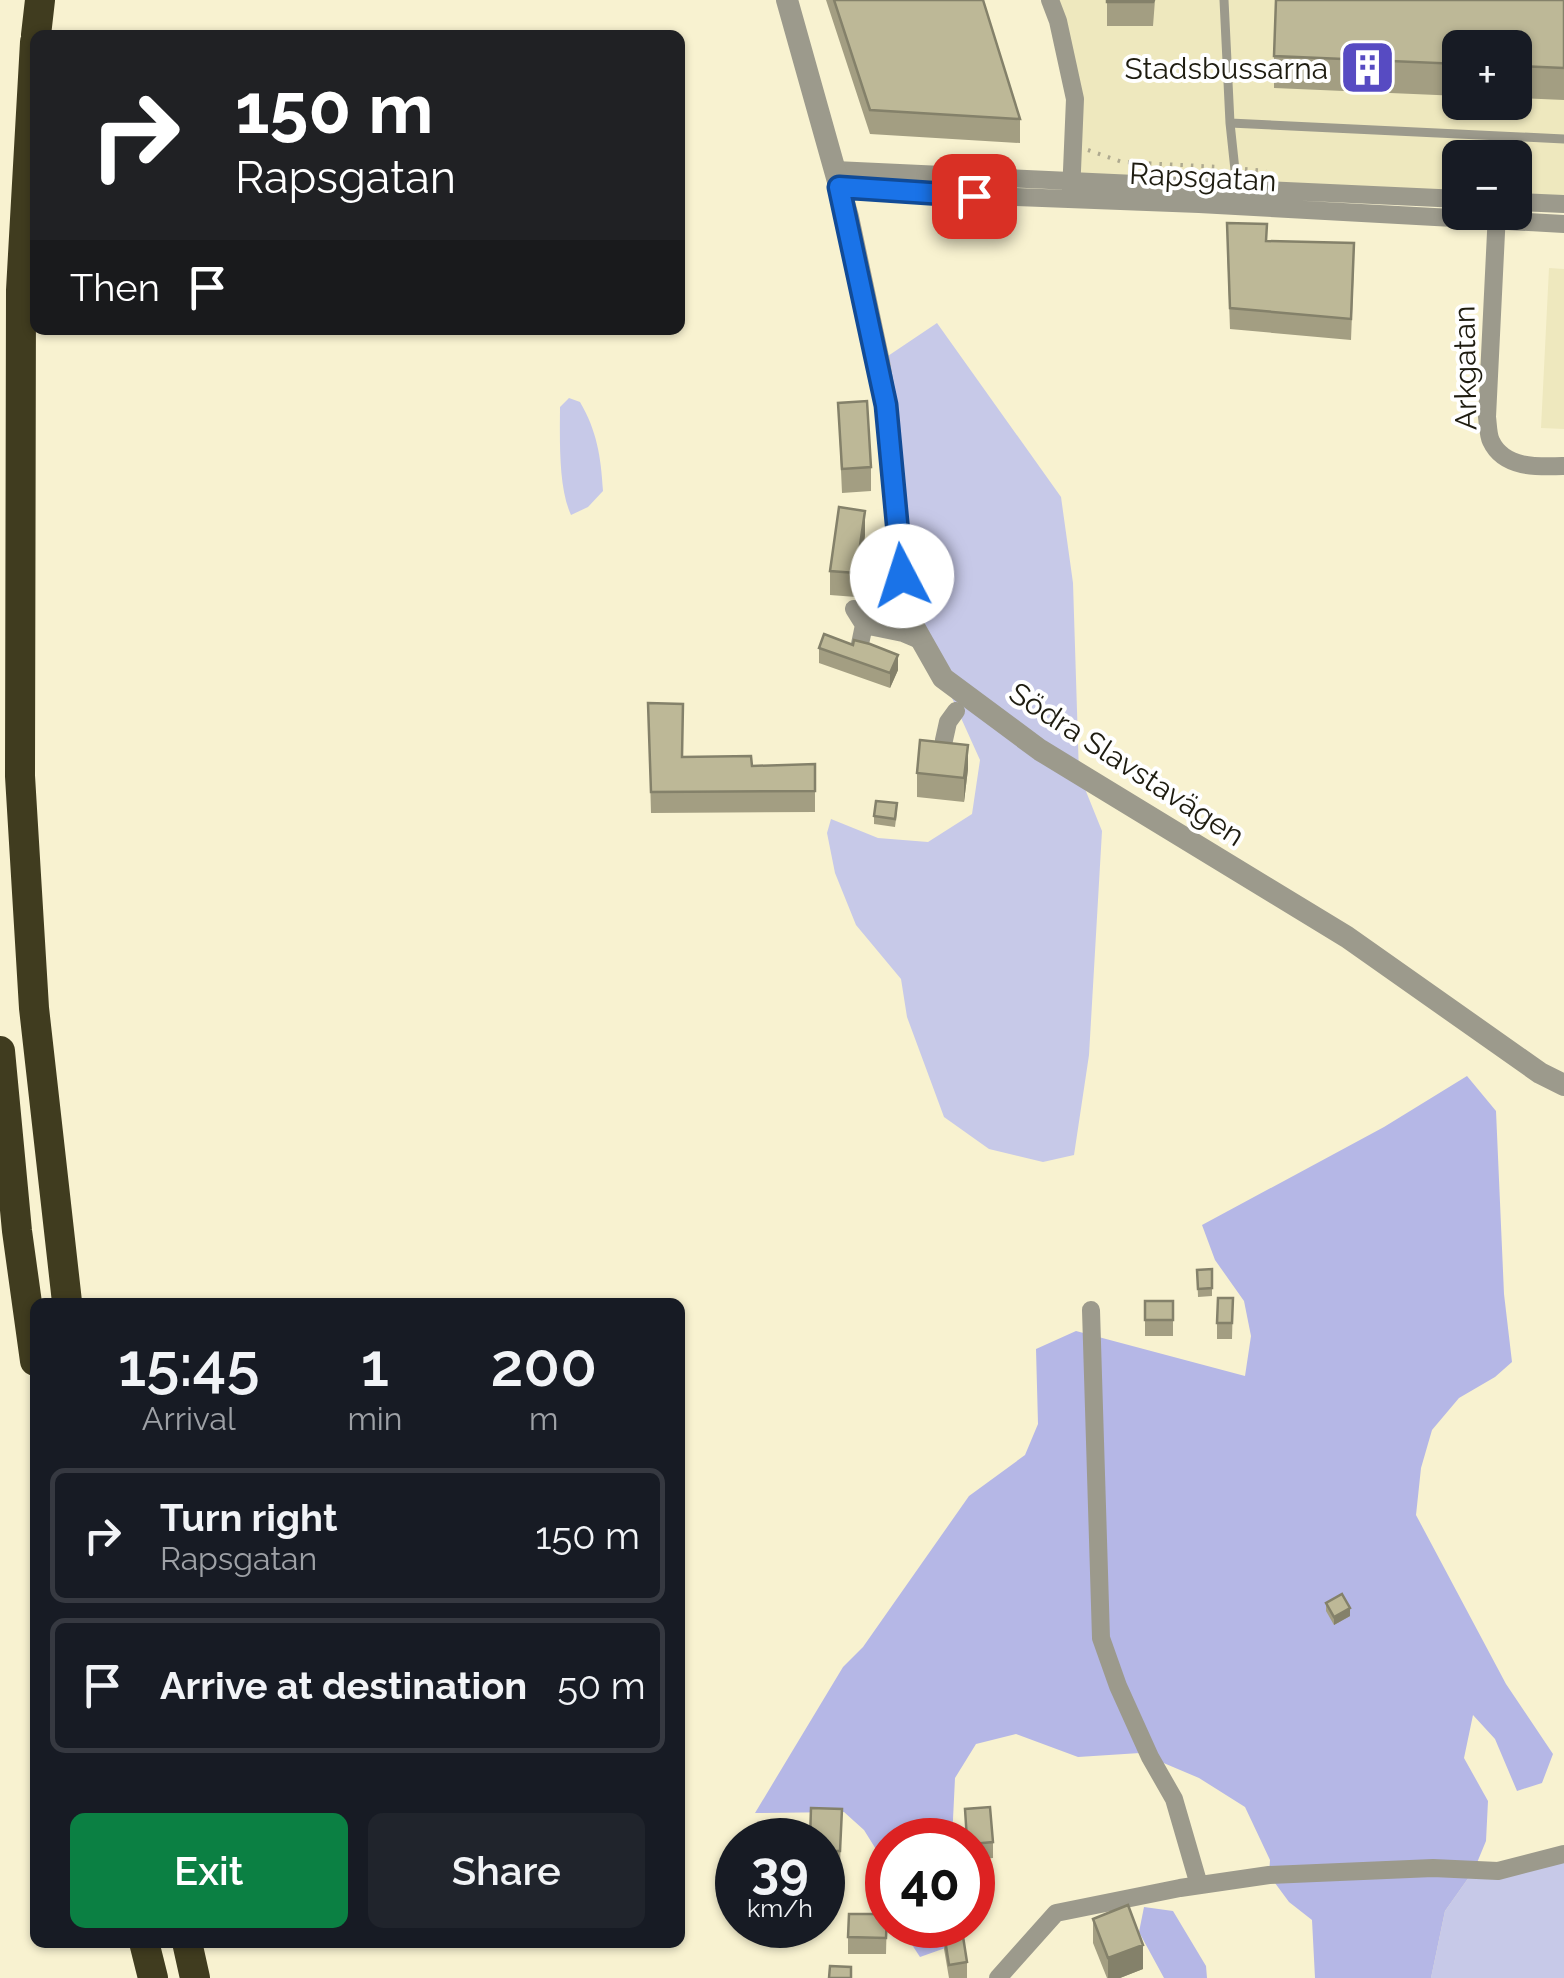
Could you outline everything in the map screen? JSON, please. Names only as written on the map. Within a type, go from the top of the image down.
[{"type":"highway","points":[[36,30],[40,0]]},
{"type":"highway","points":[[30,129],[21,290],[20,776],[34,1008],[67,1298]]},
{"type":"highway","points":[[0,1052],[30,1325]]},
{"type":"highway","points":[[146,1948],[154,1978]]},
{"type":"highway","points":[[188,1948],[195,1978]]},
{"type":"street","name":"Södra Slavstavägen","points":[[787,0],[837,178],[886,405],[905,611],[943,678],[1038,750],[1347,936],[1540,1074],[1564,1085]]},
{"type":"street","points":[[1050,0],[1075,99],[1071,191]]},
{"type":"street","name":"Rapsgatan","points":[[837,178],[935,194],[1071,191],[1442,212]]},
{"type":"street","name":"Rapsgatan","points":[[1237,198],[1442,199]]},
{"type":"street","points":[[1532,203],[1564,204]]},
{"type":"street","name":"Rapsgatan","points":[[1532,220],[1564,224]]},
{"type":"street","name":"Arkgatan","points":[[1495,230],[1487,417],[1491,442],[1506,458],[1527,467],[1564,466]]},
{"type":"street","points":[[859,626],[903,632],[922,641]]},
{"type":"street","points":[[944,740],[948,722],[956,711]]},
{"type":"street","points":[[1092,1310],[1100,1638],[1150,1757],[1174,1798],[1199,1885]]},
{"type":"street","points":[[998,1978],[1056,1913],[1199,1885],[1286,1874],[1433,1868],[1498,1871],[1564,1854]]},
{"type":"lane","points":[[1224,0],[1237,198]]},
{"type":"lane","points":[[1230,123],[1564,139]]},
{"type":"shaded area","points":[[1050,0],[1564,0],[1564,205],[1532,204],[1532,140],[1442,140],[1442,200],[1071,182],[1075,99]]},
{"type":"shaded area","points":[[1549,268],[1564,269],[1564,429],[1541,428]]},
{"type":"shaded area","points":[[937,323],[1061,497],[1073,583],[1079,774],[1102,831],[1089,1055],[1074,1155],[1043,1162],[989,1149],[944,1117],[907,1017],[901,979],[856,925],[835,873],[827,833],[831,819],[878,838],[928,842],[972,814],[980,760],[943,678],[905,611],[879,362]]},
{"type":"shaded area","points":[[569,398],[580,402],[590,423],[603,491],[588,507],[571,515],[564,491],[560,447],[560,407]]},
{"type":"shaded area","points":[[1467,1076],[1496,1111],[1504,1294],[1512,1362],[1459,1398],[1432,1430],[1421,1468],[1416,1515],[1506,1684],[1553,1754],[1542,1783],[1517,1791],[1495,1739],[1473,1715],[1464,1758],[1488,1801],[1486,1841],[1474,1870],[1445,1911],[1431,1978],[1315,1978],[1312,1920],[1289,1902],[1269,1875],[1270,1860],[1245,1807],[1199,1778],[1140,1753],[1078,1757],[1016,1734],[976,1744],[955,1778],[953,1818],[865,1818],[865,1832],[844,1812],[755,1813],[843,1667],[863,1647],[969,1496],[1025,1455],[1038,1424],[1036,1349],[1076,1331],[1245,1376],[1251,1336],[1244,1301],[1215,1260],[1202,1225],[1384,1127]]},
{"type":"shaded area","points":[[1564,1854],[1564,1978],[1431,1978],[1445,1911],[1474,1870]]},
{"type":"shaded area","points":[[1144,1907],[1173,1911],[1206,1966],[1207,1978],[1164,1978],[1139,1932]]},
{"type":"shaded area","points":[[914,1948],[945,1948],[920,1957]]},
{"type":"building","points":[[834,0],[983,0],[1020,119],[870,110]]},
{"type":"building","points":[[1107,0],[1154,0],[1107,2]]},
{"type":"building","points":[[1276,0],[1564,0],[1564,68],[1532,67],[1532,30],[1442,30],[1442,63],[1274,56]]},
{"type":"building","points":[[1227,223],[1267,224],[1266,241],[1354,243],[1351,319],[1230,308]]},
{"type":"building","points":[[867,401],[871,467],[842,469],[838,403]]},
{"type":"building","points":[[839,507],[865,511],[856,573],[830,571]]},
{"type":"building","points":[[824,634],[898,655],[890,673],[819,648]]},
{"type":"building","points":[[648,703],[683,704],[682,757],[751,756],[752,766],[815,764],[815,791],[651,792]]},
{"type":"building","points":[[920,740],[968,745],[964,778],[917,773]]},
{"type":"building","points":[[876,801],[897,803],[895,819],[874,816]]},
{"type":"building","points":[[1212,1269],[1212,1288],[1198,1289],[1197,1270]]},
{"type":"building","points":[[1218,1298],[1233,1298],[1232,1323],[1217,1323]]},
{"type":"building","points":[[1145,1301],[1173,1301],[1173,1320],[1145,1320]]},
{"type":"building","points":[[1342,1594],[1350,1608],[1334,1617],[1326,1603]]},
{"type":"building","points":[[990,1807],[991,1818],[966,1818],[965,1809]]},
{"type":"building","points":[[811,1808],[842,1809],[842,1818],[811,1818]]},
{"type":"building","points":[[1128,1905],[1143,1945],[1108,1958],[1093,1919]]},
{"type":"building","points":[[849,1914],[865,1914],[865,1937],[848,1937]]},
{"type":"building","points":[[946,1948],[965,1948],[967,1962],[949,1965]]},
{"type":"building","points":[[830,1966],[851,1967],[851,1978],[829,1978]]},
{"type":"place","name":"Stadsbussarna","points":[[1367,68]]},
{"type":"route","points":[[902,576],[886,405],[839,187],[974,196]]}]
